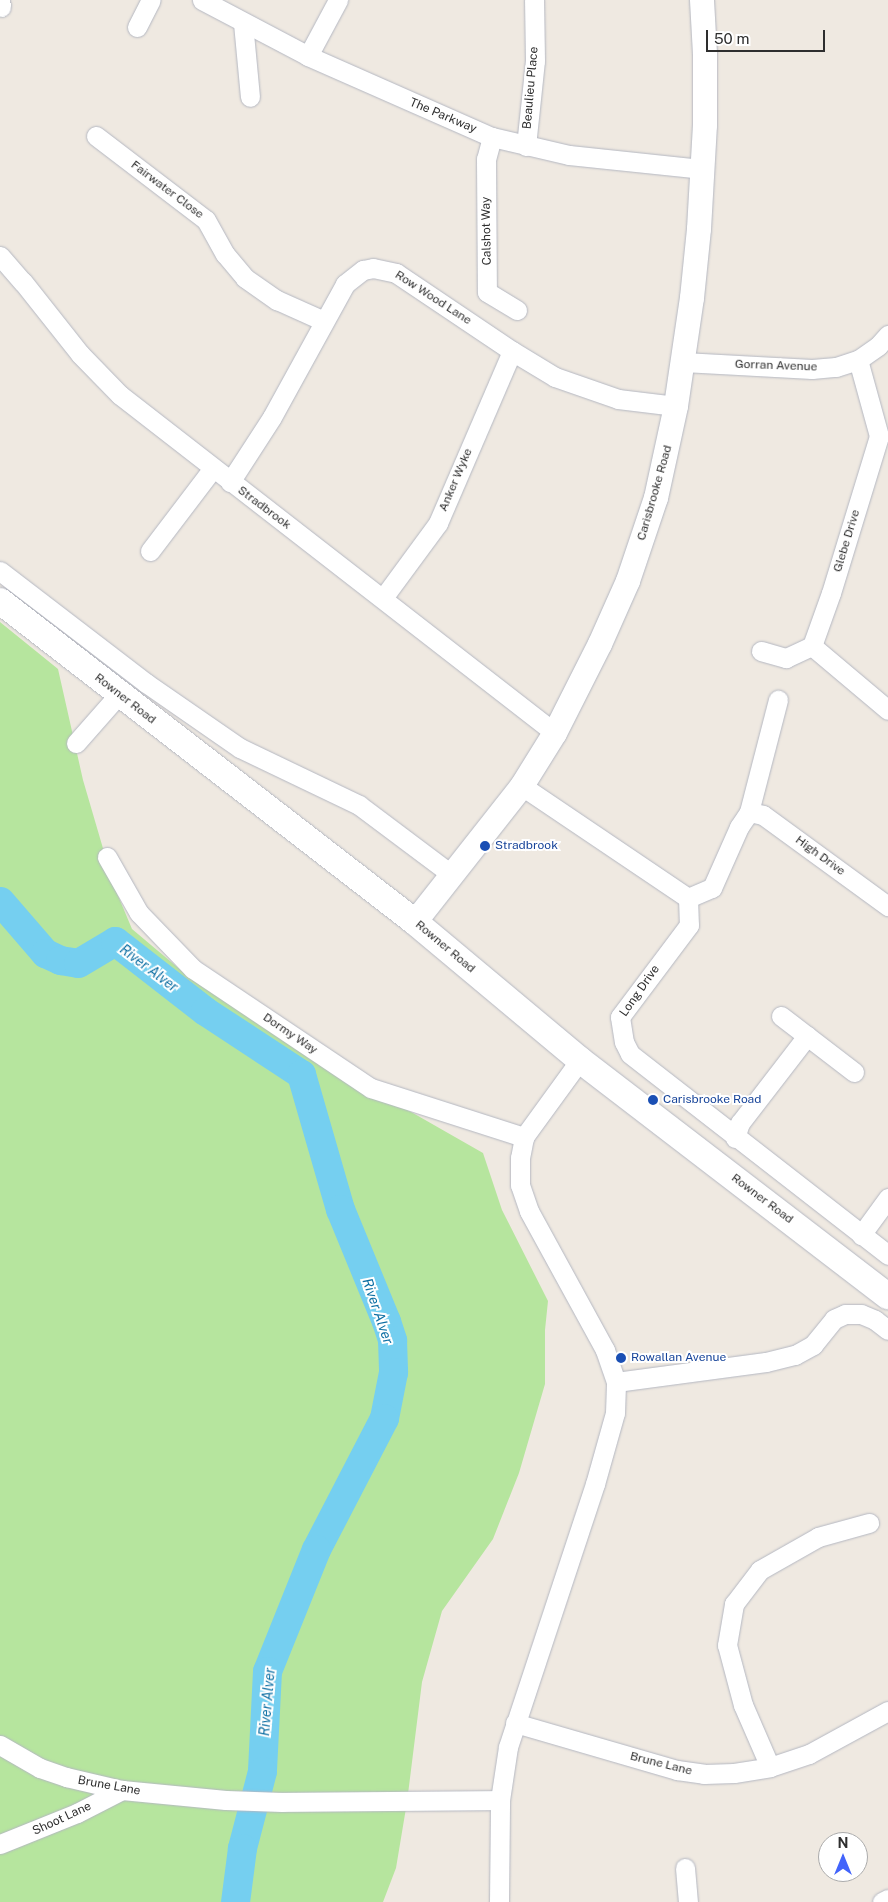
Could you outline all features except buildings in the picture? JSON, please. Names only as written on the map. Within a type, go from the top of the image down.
[{"type":"main road","name":"Rowner Road","points":[[0,601],[415,922],[580,1060],[888,1296]]},
{"type":"street","points":[[0,0],[0,7]]},
{"type":"street","points":[[137,27],[151,0]]},
{"type":"street","name":"The Parkway","points":[[202,0],[308,56],[492,137],[569,155],[703,169]]},
{"type":"street","points":[[308,56],[338,0]]},
{"type":"street","name":"Beaulieu Place","points":[[526,146],[536,61],[534,0]]},
{"type":"street","name":"Carisbrooke Road","points":[[415,922],[522,786],[555,733],[600,644],[628,581],[656,498],[676,406],[692,298],[703,169],[705,54],[702,0]]},
{"type":"street","points":[[243,23],[250,97]]},
{"type":"street","name":"Fairwater Close","points":[[96,136],[206,220],[226,254],[245,278],[277,300],[324,321]]},
{"type":"street","name":"Calshot Way","points":[[492,137],[486,159],[487,292],[517,310]]},
{"type":"street","name":"Stradbrook","points":[[0,256],[80,354],[120,395],[555,733]]},
{"type":"street","name":"Row Wood Lane","points":[[230,482],[272,417],[345,284],[354,275],[373,268],[396,272],[512,352],[555,376],[588,390],[618,399],[676,406]]},
{"type":"street","name":"Gorran Avenue","points":[[683,362],[812,369],[836,367],[858,360],[878,346],[888,335]]},
{"type":"street","name":"Anker Wyke","points":[[383,598],[438,523],[512,352]]},
{"type":"street","name":"Glebe Drive","points":[[812,646],[884,436],[858,360]]},
{"type":"street","points":[[150,551],[213,468]]},
{"type":"street","points":[[0,571],[146,683],[240,748],[359,805],[451,874]]},
{"type":"street","points":[[761,650],[786,658],[812,646],[888,710]]},
{"type":"street","points":[[76,743],[119,694]]},
{"type":"street","points":[[522,786],[688,898],[712,888],[739,827],[749,812],[778,700]]},
{"type":"street","name":"High Drive","points":[[749,812],[763,815],[888,906]]},
{"type":"street","name":"Dormy Way","points":[[107,857],[139,913],[193,969],[209,980],[371,1088],[524,1137]]},
{"type":"street","name":"Long Drive","points":[[688,898],[689,925],[620,1017],[624,1042],[630,1054],[735,1138],[888,1255]]},
{"type":"street","points":[[781,1016],[854,1072]]},
{"type":"street","points":[[735,1138],[740,1123],[807,1036]]},
{"type":"street","points":[[499,1902],[500,1800],[508,1747],[595,1484],[615,1413],[616,1382],[604,1350],[529,1211],[520,1184],[520,1158],[524,1137],[580,1060]]},
{"type":"street","points":[[861,1235],[888,1198]]},
{"type":"street","points":[[616,1382],[766,1362],[795,1355],[813,1345],[834,1319],[845,1314],[861,1314],[875,1320],[888,1330]]},
{"type":"street","points":[[770,1767],[743,1705],[727,1645],[734,1604],[760,1570],[818,1537],[869,1523]]},
{"type":"street","name":"Brune Lane","points":[[515,1723],[677,1770],[704,1774],[770,1767],[809,1754],[888,1711]]},
{"type":"street","name":"Brune Lane","points":[[0,1745],[40,1768],[74,1780],[122,1790],[226,1800],[282,1802],[500,1800]]},
{"type":"street","name":"Shoot Lane","points":[[0,1844],[54,1824],[122,1790]]},
{"type":"street","points":[[685,1868],[688,1902]]},
{"type":"street","points":[[882,1902],[888,1899]]},
{"type":"green space","points":[[0,622],[58,669],[83,780],[114,886],[132,929],[189,977],[292,1044],[483,1153],[502,1210],[548,1301],[545,1330],[545,1384],[519,1473],[493,1539],[442,1611],[422,1682],[407,1802],[396,1868],[383,1902],[0,1902]]},
{"type":"waterway","name":"River Alver","points":[[0,901],[45,953],[60,960],[78,963],[115,941],[205,1011],[301,1074],[340,1209],[392,1340],[393,1372],[384,1418],[316,1549],[267,1671],[262,1771],[242,1848],[235,1902]]},
{"type":"place","name":"Stradbrook","points":[[485,846]]},
{"type":"place","name":"Carisbrooke Road","points":[[653,1100]]},
{"type":"place","name":"Rowallan Avenue","points":[[621,1358]]}]
